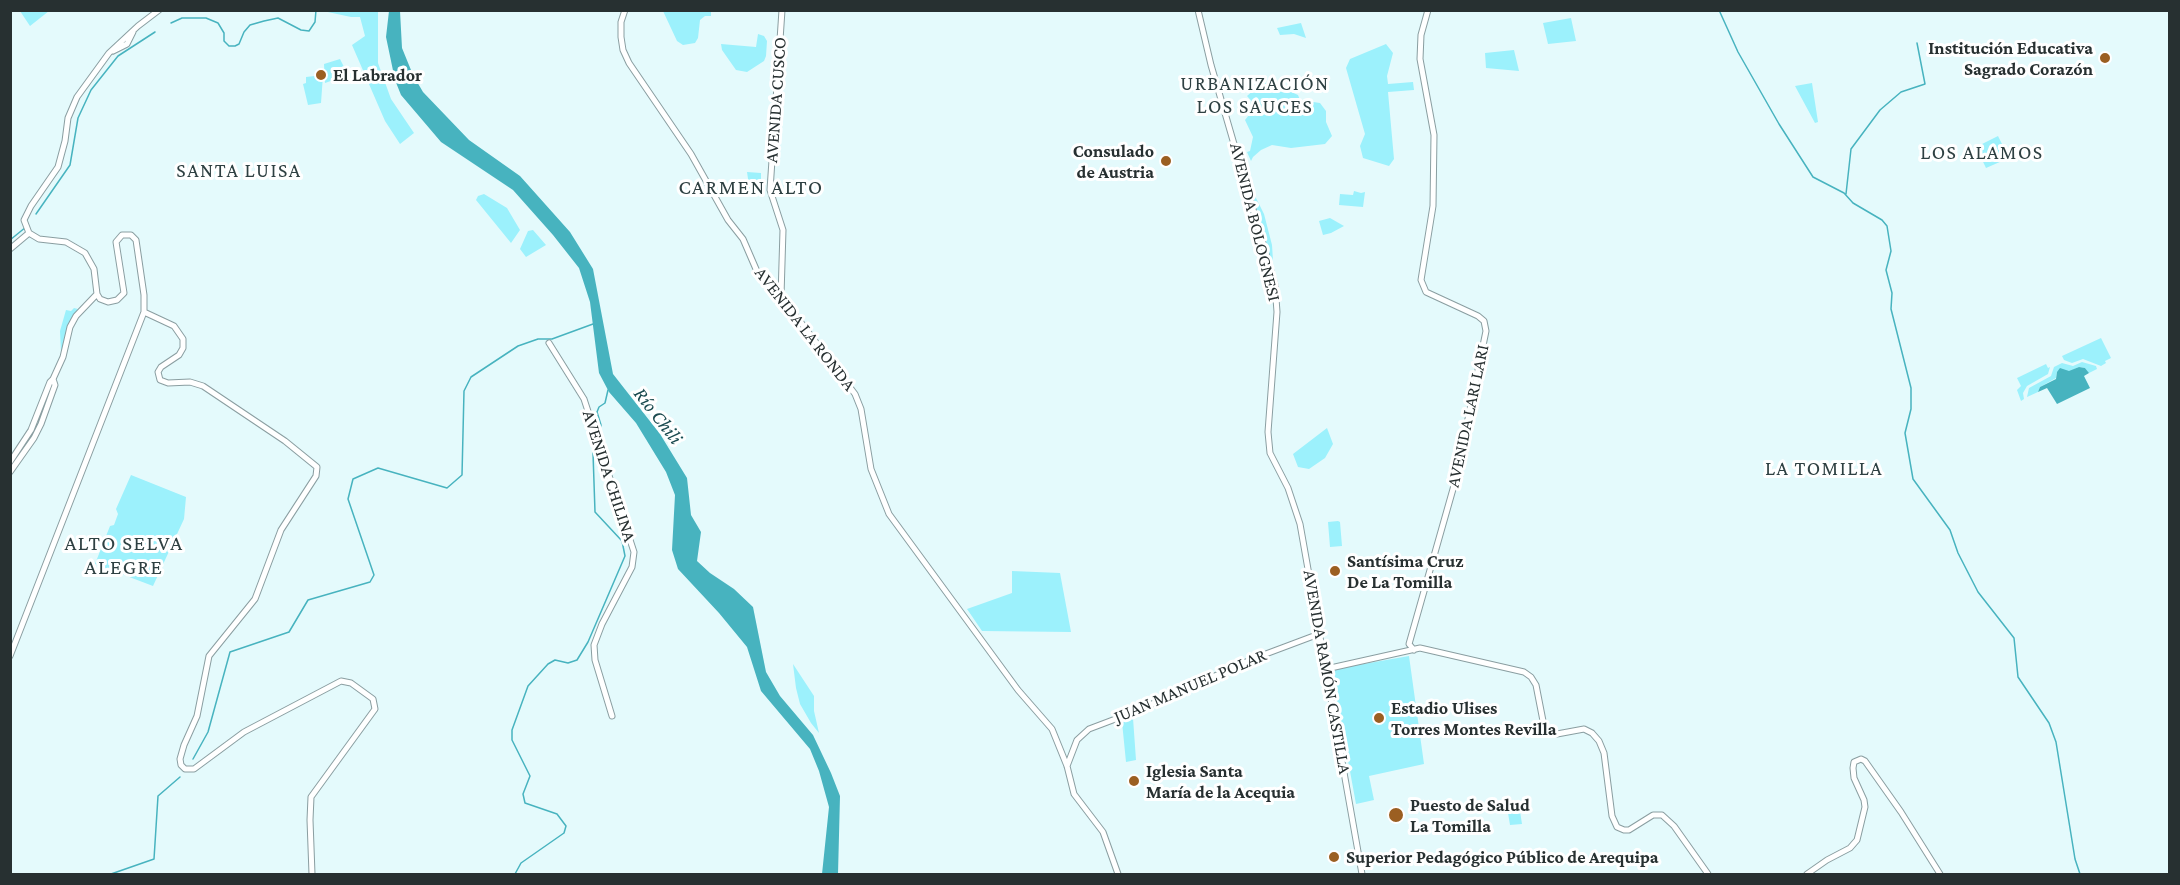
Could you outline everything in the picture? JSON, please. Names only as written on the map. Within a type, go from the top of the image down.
[{"type":"street","points":[[10,656],[144,312],[136,240],[131,235],[122,235],[116,242],[124,285],[123,296],[108,302],[100,299],[97,294],[94,269],[85,253],[66,242],[50,241],[28,230],[24,220],[58,167],[68,118],[77,97],[109,53],[159,10]]},
{"type":"street","name":"AVENIDA LA RONDA","points":[[625,10],[621,22],[621,37],[623,50],[629,63],[691,154],[728,220],[743,239],[759,276],[781,296],[858,400],[871,469],[894,523],[1018,690],[1052,729],[1067,766],[1074,794],[1103,832],[1118,874]]},
{"type":"street","name":"AVENIDA CUSCO","points":[[781,296],[783,230],[770,190],[782,10]]},
{"type":"street","name":"AVENIDA BOLOGNESI","points":[[1198,10],[1211,65],[1275,285],[1277,312],[1268,432],[1270,453],[1280,472]]},
{"type":"street","name":"AVENIDA LARI LARI","points":[[1414,650],[1409,644],[1455,482],[1486,331],[1484,321],[1478,316],[1426,292],[1421,280],[1433,206],[1434,135],[1420,59],[1421,35],[1428,10]]},
{"type":"street","points":[[10,249],[28,230]]},
{"type":"street","points":[[769,285],[780,278]]},
{"type":"street","points":[[10,462],[31,430],[50,382],[63,357],[70,327],[76,316],[97,294]]},
{"type":"street","points":[[144,312],[174,326],[183,339],[183,348],[179,355],[158,372],[159,380],[168,383],[190,382],[203,386],[285,441],[317,467],[316,477],[281,530],[255,599],[209,656],[197,716],[180,759],[185,769],[194,769],[244,732],[340,681],[351,683],[373,699],[375,709],[311,796],[312,874]]},
{"type":"street","name":"AVENIDA CHILINA","points":[[549,343],[588,407],[634,552],[632,567],[602,624],[594,645],[595,660],[612,716]]},
{"type":"street","points":[[10,472],[41,424],[55,385],[53,379]]},
{"type":"street","name":"AVENIDA RAMÓN CASTILLA","points":[[1280,472],[1300,524],[1362,874]]},
{"type":"street","name":"JUAN MANUEL POLAR","points":[[1067,766],[1077,740],[1089,729],[1134,712],[1255,658],[1319,634]]},
{"type":"street","points":[[1326,669],[1422,648],[1528,674],[1539,694],[1544,726],[1547,731],[1557,734],[1582,728],[1590,731],[1599,741],[1604,753],[1612,816],[1617,826],[1629,830],[1653,815],[1662,815],[1674,826],[1708,874]]},
{"type":"street","points":[[1061,752],[1072,753]]},
{"type":"street","points":[[1807,874],[1850,848],[1857,840],[1865,807],[1854,778],[1853,768],[1856,760],[1861,759],[1898,807],[1940,874]]},
{"type":"shaded area","points":[[663,10],[711,11],[711,16],[705,16],[700,20],[698,38],[695,43],[683,45],[677,41]]},
{"type":"shaded area","points":[[20,11],[49,11],[30,26]]},
{"type":"shaded area","points":[[323,11],[378,11],[378,63],[391,99],[414,133],[400,144],[385,121],[352,45],[365,36],[360,17]]},
{"type":"shaded area","points":[[389,11],[400,11],[402,48],[423,92],[469,140],[520,176],[570,232],[593,269],[613,374],[660,434],[687,478],[691,515],[701,532],[697,561],[734,589],[753,607],[766,672],[780,696],[813,735],[831,773],[840,796],[838,874],[822,874],[829,807],[810,749],[761,691],[747,647],[678,569],[672,550],[675,495],[666,472],[636,423],[609,392],[599,373],[590,302],[579,268],[513,190],[441,142],[401,95],[395,80],[386,37]]},
{"type":"shaded area","points":[[1571,18],[1576,41],[1548,44],[1543,23]]},
{"type":"shaded area","points":[[1301,23],[1306,38],[1294,34],[1280,35],[1277,28]]},
{"type":"shaded area","points":[[758,34],[764,36],[767,41],[764,61],[747,72],[736,70],[722,50],[721,44],[756,47]]},
{"type":"shaded area","points":[[1386,44],[1393,53],[1387,76],[1388,84],[1413,82],[1414,90],[1388,92],[1394,159],[1389,166],[1363,158],[1360,146],[1365,134],[1346,68],[1350,59]]},
{"type":"shaded area","points":[[1514,50],[1519,71],[1486,68],[1485,53]]},
{"type":"shaded area","points":[[340,59],[348,75],[325,83],[324,64]]},
{"type":"shaded area","points":[[323,75],[321,103],[308,105],[303,84],[306,83],[306,77]]},
{"type":"shaded area","points":[[1264,81],[1272,92],[1289,91],[1298,95],[1300,100],[1320,103],[1326,111],[1326,122],[1332,136],[1325,144],[1291,148],[1272,145],[1261,150],[1251,161],[1247,152],[1250,151],[1253,137],[1245,120],[1256,106],[1247,96]]},
{"type":"shaded area","points":[[1812,83],[1818,122],[1815,123],[1795,86]]},
{"type":"shaded area","points":[[1998,136],[2009,158],[1986,168],[1976,147]]},
{"type":"shaded area","points":[[747,172],[761,173],[761,188],[750,192]]},
{"type":"shaded area","points":[[1354,191],[1365,192],[1363,207],[1339,205],[1340,194],[1353,195]]},
{"type":"shaded area","points":[[484,194],[507,208],[520,230],[511,243],[476,200],[478,196]]},
{"type":"shaded area","points":[[1255,196],[1264,214],[1272,245],[1273,261],[1271,263],[1252,197]]},
{"type":"shaded area","points":[[1330,218],[1344,226],[1323,235],[1319,221]]},
{"type":"shaded area","points":[[533,230],[546,245],[526,257],[520,249],[528,231]]},
{"type":"shaded area","points":[[74,308],[78,309],[61,353],[60,331],[66,310],[71,311]]},
{"type":"shaded area","points":[[2101,338],[2111,358],[2101,366],[2083,359],[2072,363],[2064,360],[2062,356]]},
{"type":"shaded area","points":[[2082,362],[2096,366],[2097,369],[2089,373],[2085,368],[2079,367],[2071,371],[2057,372],[2056,378],[2040,387],[2038,392],[2027,397],[2029,388],[2051,376],[2054,367],[2062,363],[2073,366]]},
{"type":"shaded area","points":[[2046,364],[2048,368],[2050,367],[2048,374],[2027,386],[2023,393],[2024,399],[2021,401],[2017,390],[2021,386],[2017,378]]},
{"type":"shaded area","points":[[2079,367],[2085,368],[2089,373],[2084,376],[2090,388],[2057,404],[2047,388],[2038,392],[2040,387],[2056,379],[2060,368],[2069,371]]},
{"type":"shaded area","points":[[1327,428],[1333,444],[1325,458],[1309,469],[1298,467],[1293,454]]},
{"type":"shaded area","points":[[131,475],[186,497],[184,519],[153,586],[95,564],[110,526],[114,525],[118,514],[116,509]]},
{"type":"shaded area","points":[[1328,522],[1340,522],[1342,546],[1330,547]]},
{"type":"shaded area","points":[[1012,571],[1060,573],[1071,632],[982,631],[967,609],[1012,593]]},
{"type":"shaded area","name":"Estadio Ulises Torres Montes Revilla","points":[[1409,656],[1424,764],[1369,776],[1374,800],[1356,804],[1332,673],[1335,669]]},
{"type":"shaded area","points":[[793,664],[814,696],[814,711],[819,733],[800,704]]},
{"type":"shaded area","points":[[1133,718],[1136,760],[1126,762],[1122,722]]},
{"type":"shaded area","points":[[1519,805],[1522,824],[1510,825],[1507,807]]},
{"type":"waterway","points":[[171,23],[182,18],[206,18],[218,23],[224,33],[224,41],[229,46],[235,46],[239,44],[250,25],[278,18],[301,30],[309,31],[315,22],[316,10]]},
{"type":"waterway","points":[[1719,10],[1738,52],[1779,124],[1813,177],[1844,193],[1853,203],[1882,220],[1887,226],[1891,251],[1886,270],[1892,293],[1891,309],[1911,388],[1911,409],[1905,433],[1913,479],[1950,530],[1958,553],[1978,592],[2014,638],[2018,677],[2049,723],[2056,742],[2075,859],[2080,874]]},
{"type":"waterway","points":[[36,214],[70,165],[78,118],[91,90],[118,56],[155,32]]},
{"type":"waterway","points":[[1846,194],[1851,149],[1880,110],[1901,92],[1925,84],[1917,43]]},
{"type":"waterway","points":[[10,240],[26,227]]},
{"type":"waterway","points":[[193,759],[208,732],[230,652],[289,632],[308,600],[370,582],[374,575],[348,499],[353,479],[378,468],[447,488],[462,475],[464,391],[471,377],[518,346],[538,339],[552,339],[593,324]]},
{"type":"waterway","points":[[598,437],[601,425],[597,412],[599,407],[605,403],[608,390]]},
{"type":"waterway","points":[[515,874],[521,863],[564,833],[566,826],[557,814],[525,803],[523,794],[530,776],[512,740],[512,730],[528,686],[548,664],[555,660],[568,663],[577,660],[588,642],[625,556],[622,541],[595,512],[593,453],[596,442]]},
{"type":"waterway","points":[[111,874],[154,859],[158,796],[180,777]]},
{"type":"place","name":"Institución Educativa Sagrado Corazón","points":[[2105,58]]},
{"type":"place","name":"El Labrador","points":[[321,75]]},
{"type":"place","name":"Consulado de Austria","points":[[1166,161]]},
{"type":"place","name":"Santísima Cruz De La Tomilla","points":[[1335,571]]},
{"type":"place","name":"Estadio Ulises Torres Montes Revilla","points":[[1379,718]]},
{"type":"place","name":"Iglesia Santa María de la Acequia","points":[[1134,781]]},
{"type":"place","name":"Puesto de Salud La Tomilla","points":[[1396,815]]},
{"type":"place","name":"Superior Pedagógico Público de Arequipa","points":[[1334,857]]},
{"type":"district","name":"URBANIZACIÓN LOS SAUCES","points":[[1255,96]]},
{"type":"district","name":"LOS ALAMOS","points":[[1982,153]]},
{"type":"district","name":"SANTA LUISA","points":[[239,171]]},
{"type":"district","name":"CARMEN ALTO","points":[[751,188]]},
{"type":"district","name":"LA TOMILLA","points":[[1824,469]]},
{"type":"district","name":"ALTO SELVA ALEGRE","points":[[124,556]]},
{"type":"water label","name":"Río Chili","points":[[658,416]]}]
